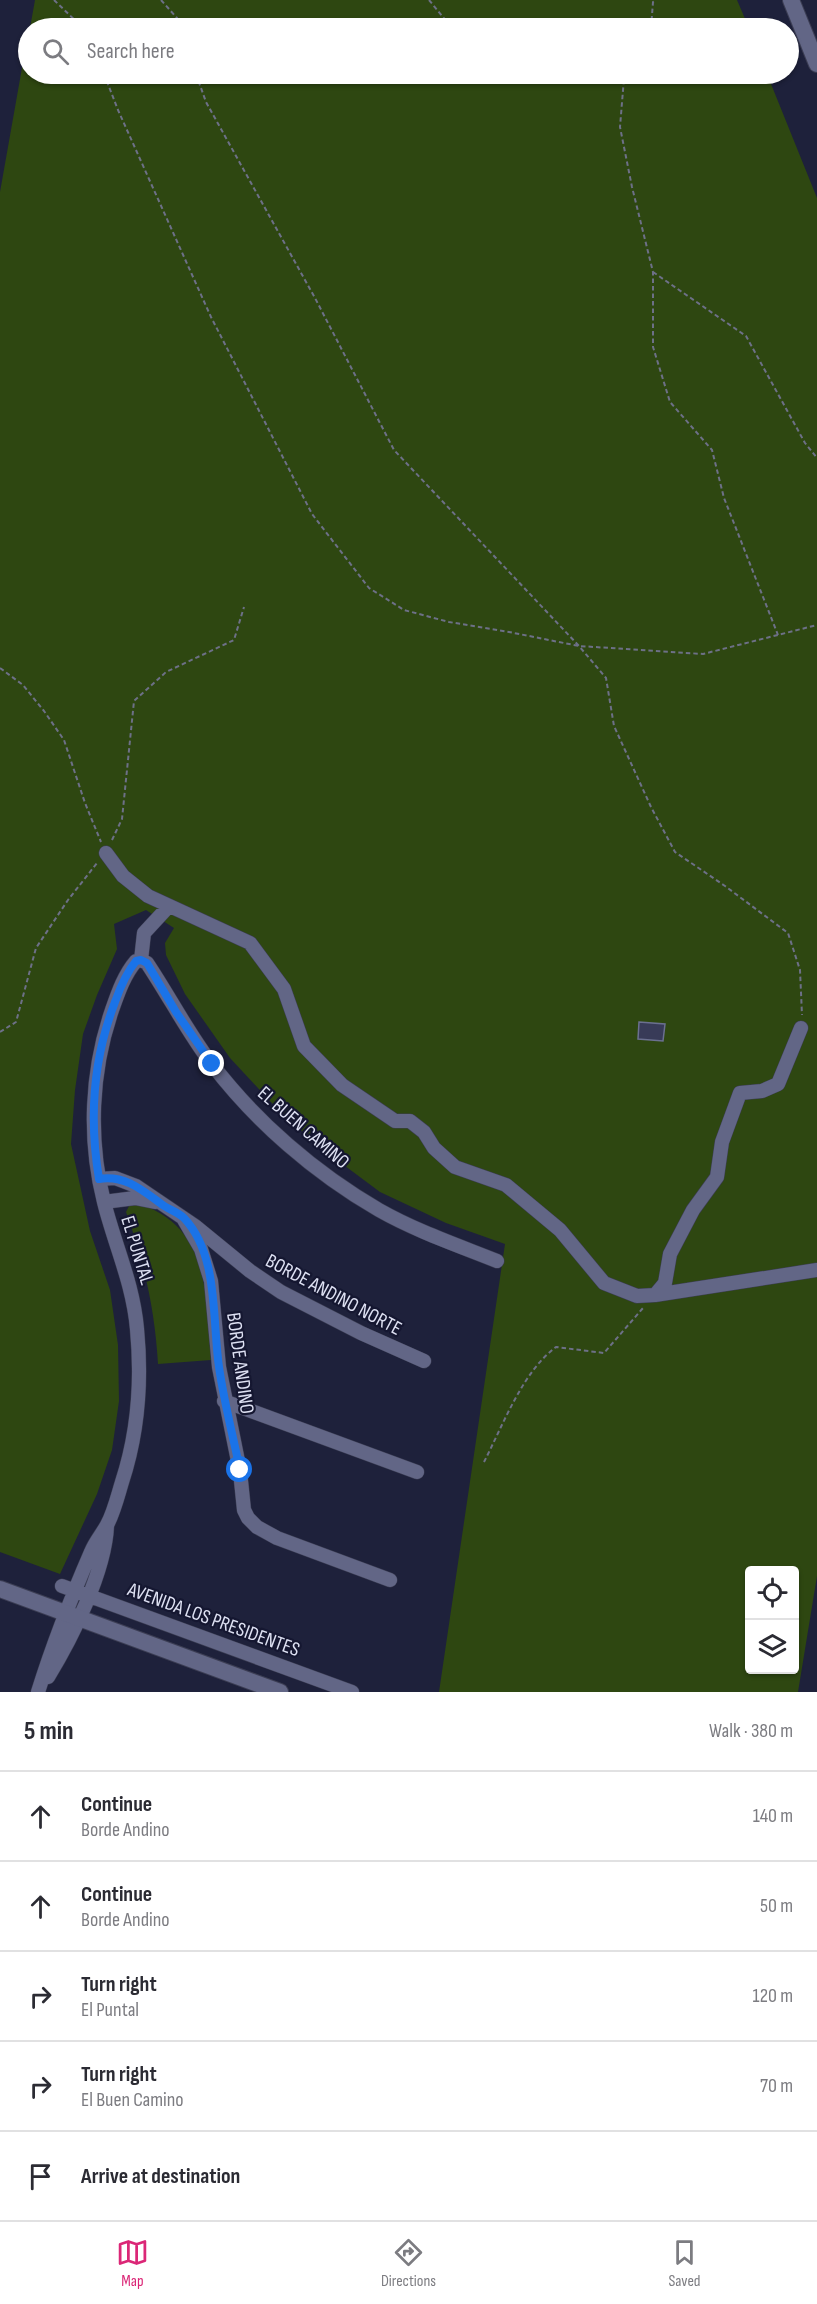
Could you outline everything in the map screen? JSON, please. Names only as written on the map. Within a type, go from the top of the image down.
[{"type":"street","points":[[791,0],[798,18]]},
{"type":"street","points":[[799,20],[817,64]]},
{"type":"street","points":[[106,853],[123,876],[148,896],[250,943],[284,989],[304,1047],[342,1084],[396,1121],[410,1121],[424,1132],[434,1148],[455,1167],[506,1185],[560,1230],[604,1283],[637,1296],[655,1295],[817,1270]]},
{"type":"street","points":[[141,960],[144,933],[169,906]]},
{"type":"street","name":"EL PUNTAL","points":[[72,1616],[68,1588],[107,1524],[123,1480],[138,1406],[139,1375],[133,1300],[99,1179],[94,1124],[94,1092],[99,1059],[110,1017],[132,966],[136,961],[141,960]]},
{"type":"street","name":"EL BUEN CAMINO","points":[[141,960],[147,963],[182,1021],[221,1076],[261,1119],[294,1149],[342,1186],[380,1210],[455,1245],[496,1261]]},
{"type":"street","points":[[655,1295],[665,1282],[670,1254],[693,1210],[717,1177],[722,1142],[740,1093],[762,1090],[778,1084],[801,1028]]},
{"type":"street","points":[[99,1179],[115,1178],[125,1182],[150,1194],[161,1204]]},
{"type":"street","points":[[104,1202],[135,1198],[161,1204]]},
{"type":"street","name":"BORDE ANDINO NORTE","points":[[161,1204],[281,1292],[361,1333],[424,1361]]},
{"type":"street","name":"BORDE ANDINO","points":[[183,1218],[197,1239],[208,1268],[224,1401],[240,1470],[242,1504],[248,1518],[269,1535],[390,1580]]},
{"type":"street","points":[[208,1268],[218,1256],[230,1255]]},
{"type":"street","points":[[224,1401],[417,1472]]},
{"type":"street","name":"EL PUNTAL","points":[[38,1692],[47,1660],[72,1616],[88,1596],[105,1546],[107,1524]]},
{"type":"street","name":"AVENIDA LOS PRESIDENTES","points":[[68,1588],[352,1692]]},
{"type":"street","points":[[0,1589],[280,1692]]},
{"type":"path","points":[[54,0],[73,18]]},
{"type":"path","points":[[161,0],[177,18]]},
{"type":"path","points":[[429,0],[444,18]]},
{"type":"path","points":[[652,18],[656,0]]},
{"type":"path","points":[[108,84],[211,317],[312,514],[369,588],[404,610],[449,622],[579,646],[703,654],[817,625]]},
{"type":"path","points":[[200,84],[206,102],[315,298],[394,450],[579,646],[606,678],[614,726],[651,807],[675,852],[788,933],[800,970],[801,1028]]},
{"type":"path","points":[[624,84],[620,127],[653,272],[653,347],[670,402],[712,450],[724,498],[778,635]]},
{"type":"path","points":[[653,272],[746,336],[805,443],[817,458]]},
{"type":"path","points":[[0,1032],[16,1022],[36,948],[68,900],[106,853],[122,819],[134,701],[166,672],[234,640],[244,606]]},
{"type":"path","points":[[0,668],[23,685],[64,740],[85,803],[106,853]]},
{"type":"path","points":[[484,1462],[519,1394],[544,1355],[556,1347],[604,1353],[655,1295]]},
{"type":"green space","points":[[35,0],[737,0],[745,18],[32,18]]},
{"type":"green space","points":[[19,84],[771,84],[817,198],[817,1576],[798,1692],[439,1692],[505,1244],[446,1223],[380,1192],[325,1151],[282,1114],[230,1058],[185,994],[166,955],[165,943],[174,928],[146,910],[114,924],[117,949],[83,1034],[75,1090],[71,1144],[90,1231],[110,1290],[118,1345],[119,1401],[112,1450],[97,1494],[60,1574],[0,1552],[0,192]]},
{"type":"green space","points":[[134,1202],[159,1213],[178,1227],[191,1244],[204,1287],[211,1360],[158,1364],[148,1286],[126,1212],[129,1206],[134,1205]]},
{"type":"building","points":[[639,1022],[665,1024],[663,1041],[638,1039]]},
{"type":"route","points":[[212,1064],[176,1012],[153,971],[147,963],[141,960],[136,961],[127,974],[114,1004],[99,1059],[94,1092],[94,1124],[99,1179],[115,1178],[150,1194],[183,1218],[197,1239],[206,1258],[211,1281],[221,1383],[240,1470]]}]
